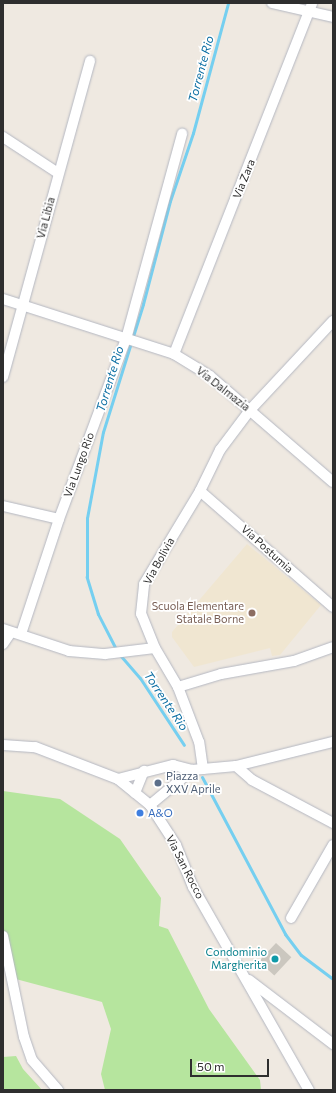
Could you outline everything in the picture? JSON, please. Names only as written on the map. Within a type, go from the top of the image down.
[{"type":"street","points":[[272,3],[311,8],[333,17]]},
{"type":"street","name":"Via Zara","points":[[174,354],[311,8]]},
{"type":"street","name":"Via Libia","points":[[3,376],[90,61]]},
{"type":"street","name":"Via Lungo Rio","points":[[21,634],[59,519],[127,339],[182,134]]},
{"type":"street","points":[[3,137],[58,173]]},
{"type":"street","name":"Via Dalmazia","points":[[3,299],[174,354],[210,376],[333,482]]},
{"type":"street","name":"Via Bolivia","points":[[203,769],[199,742],[178,687],[155,648],[141,614],[144,584],[200,491],[210,467],[250,410],[333,321]]},
{"type":"street","name":"Via Postumia","points":[[200,491],[333,607]]},
{"type":"street","points":[[3,506],[59,519]]},
{"type":"street","points":[[3,644],[7,630],[70,651],[105,654],[155,648]]},
{"type":"street","points":[[178,687],[222,674],[294,661],[333,648]]},
{"type":"street","points":[[118,779],[144,771],[173,765],[192,770],[236,766],[333,742]]},
{"type":"street","name":"Via San Rocco","points":[[3,745],[34,747],[118,779],[150,805],[176,846],[193,887],[248,979],[309,1090]]},
{"type":"street","points":[[236,766],[252,780],[333,823]]},
{"type":"street","points":[[150,805],[192,770]]},
{"type":"street","points":[[135,793],[144,771]]},
{"type":"street","points":[[291,918],[333,845]]},
{"type":"street","points":[[3,936],[24,1037],[32,1060],[58,1090]]},
{"type":"street","points":[[248,979],[333,1044]]},
{"type":"shaded area","name":"Scuola Elementare Statale Borne","points":[[247,544],[321,605],[280,655],[272,656],[270,648],[194,667],[172,637],[172,632]]},
{"type":"green space","points":[[3,791],[60,799],[120,839],[161,898],[159,926],[168,929],[209,1009],[260,1080],[261,1090],[105,1090],[101,1074],[111,1029],[102,1002],[12,978],[3,931]]},
{"type":"green space","points":[[16,1056],[23,1069],[42,1090],[3,1090],[3,1057]]},
{"type":"building","name":"Condominio Margherita","points":[[276,943],[291,957],[274,976],[259,961]]},
{"type":"waterway","name":"Torrente Rio","points":[[117,651],[98,614],[87,577],[87,518],[103,432],[143,304],[170,201],[193,133],[228,3]]},
{"type":"waterway","name":"Torrente Rio","points":[[120,655],[140,678],[184,745]]},
{"type":"waterway","name":"Torrente Rio","points":[[202,777],[285,934],[301,955],[333,979]]},
{"type":"place","name":"Scuola Elementare Statale Borne","points":[[252,613]]},
{"type":"place","name":"Piazza XXV Aprile","points":[[158,783]]},
{"type":"place","name":"A&O","points":[[140,813]]},
{"type":"place","name":"Condominio Margherita","points":[[275,959]]}]
